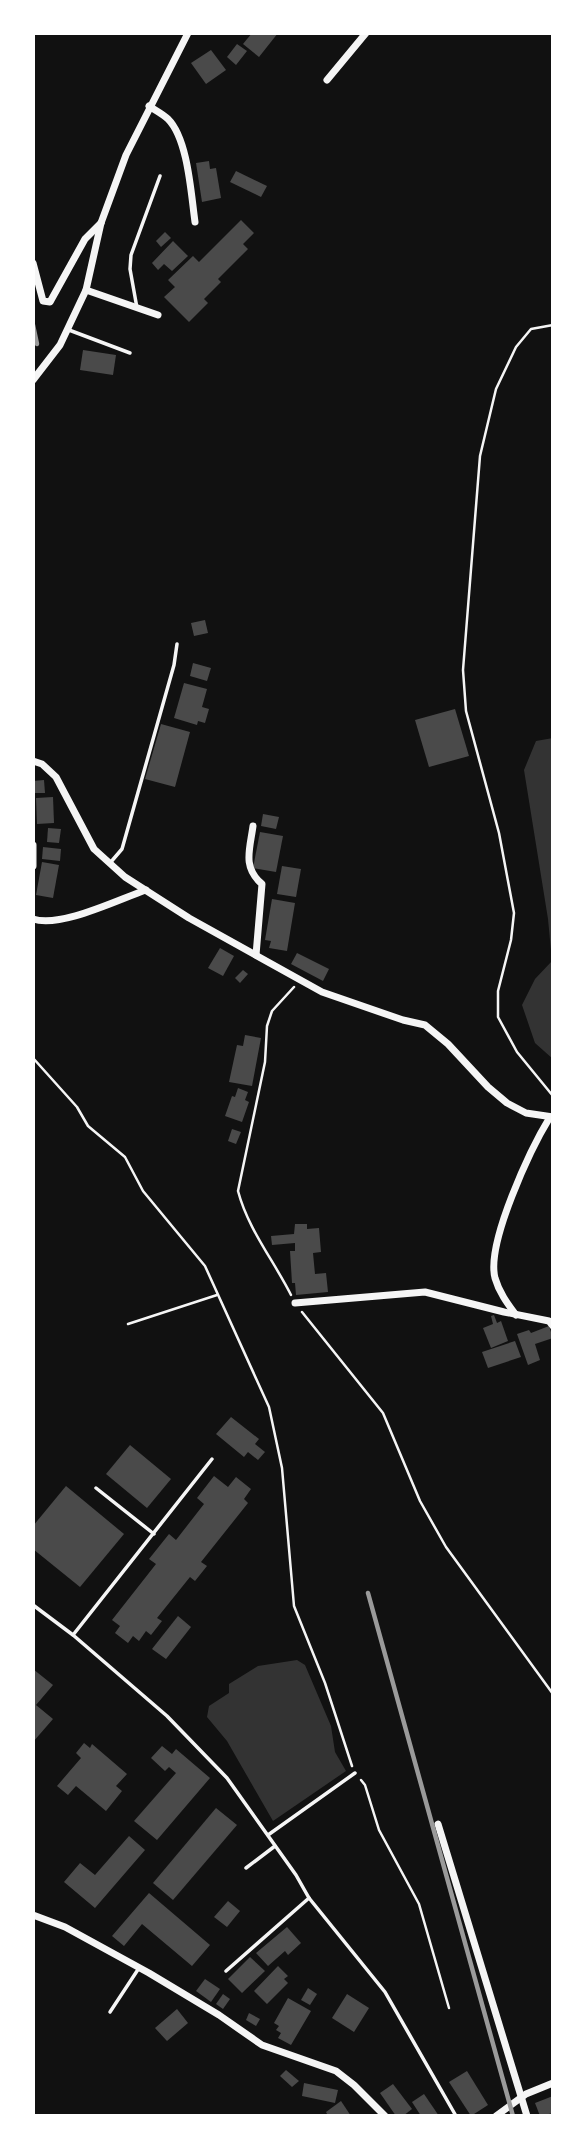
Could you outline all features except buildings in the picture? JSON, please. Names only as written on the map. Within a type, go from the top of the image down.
[{"type":"street","points":[[33,380],[60,345],[86,290],[101,223],[126,155],[188,33]]},
{"type":"street","points":[[327,80],[366,33]]},
{"type":"street","points":[[149,106],[168,119],[177,134],[185,162],[195,222]]},
{"type":"street","points":[[33,263],[43,301],[50,302],[86,239],[101,223]]},
{"type":"street","points":[[86,290],[158,315]]},
{"type":"street","points":[[33,761],[43,764],[56,777],[94,849],[125,877],[189,918],[322,992],[425,1025],[507,1103],[526,1113],[552,1117],[527,1162],[495,1251],[494,1276],[503,1297],[516,1315]]},
{"type":"street","points":[[253,826],[248,866],[252,876],[262,884],[256,955]]},
{"type":"street","points":[[33,845],[33,866]]},
{"type":"street","points":[[33,919],[64,919],[146,890]]},
{"type":"street","points":[[295,1303],[425,1292],[549,1321],[553,1326]]},
{"type":"street","points":[[438,1824],[527,2116]]},
{"type":"street","points":[[33,1915],[65,1927],[139,1968],[219,2015],[262,2045],[336,2071],[385,2116]]},
{"type":"street","points":[[496,2116],[521,2097],[553,2083]]},
{"type":"lane","points":[[138,309],[130,269],[131,255],[160,176]]},
{"type":"lane","points":[[67,330],[130,353]]},
{"type":"lane","points":[[110,863],[122,849],[174,666],[177,644]]},
{"type":"lane","points":[[74,1635],[212,1459]]},
{"type":"lane","points":[[96,1488],[153,1534]]},
{"type":"lane","points":[[33,1605],[74,1635],[167,1716],[227,1779],[309,1898],[385,1992],[456,2116]]},
{"type":"lane","points":[[267,1835],[355,1773]]},
{"type":"lane","points":[[246,1868],[275,1846]]},
{"type":"lane","points":[[226,1971],[309,1898]]},
{"type":"lane","points":[[110,2012],[139,1968]]},
{"type":"path","points":[[553,325],[531,329],[516,347],[496,389],[480,456],[463,670],[466,711],[499,833],[514,913],[511,940],[498,991],[498,1017],[517,1052],[553,1096]]},
{"type":"path","points":[[300,980],[272,1011],[267,1026],[265,1062],[238,1191],[246,1214],[295,1303],[383,1413],[420,1501],[446,1547],[553,1694]]},
{"type":"path","points":[[33,1058],[77,1107],[88,1126],[125,1157],[143,1191],[205,1266],[269,1407],[282,1468],[294,1606],[325,1683],[355,1773],[365,1786],[379,1830],[419,1904],[449,2008]]},
{"type":"path","points":[[128,1324],[217,1295]]},
{"type":"shaded area","points":[[553,738],[553,1059],[535,1043],[522,1005],[535,979],[552,961],[548,919],[524,770],[536,741]]},
{"type":"shaded area","points":[[297,1660],[305,1665],[331,1726],[335,1752],[346,1771],[273,1821],[227,1741],[207,1717],[209,1706],[229,1693],[229,1684],[258,1666]]},
{"type":"railway","points":[[33,325],[37,344]]},
{"type":"railway","points":[[368,1593],[513,2116]]}]
